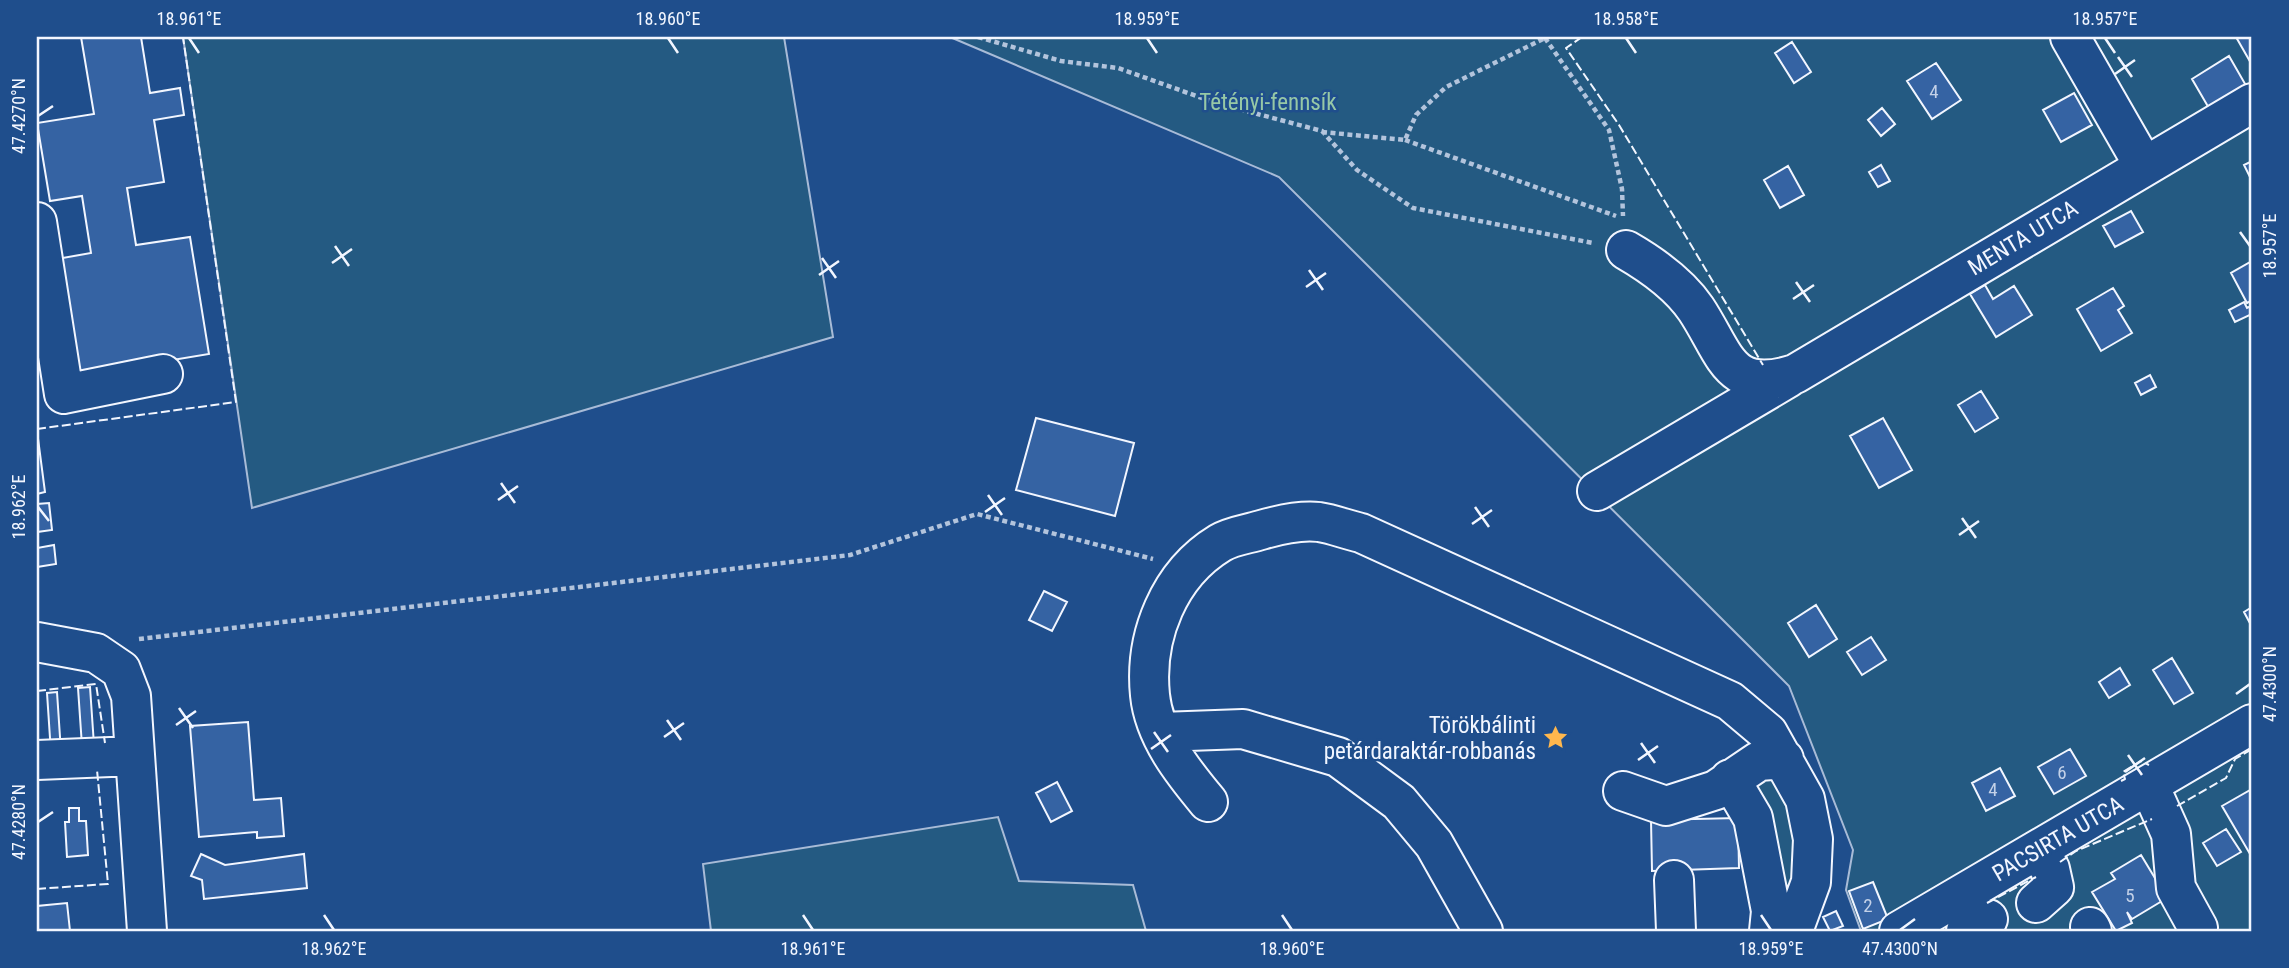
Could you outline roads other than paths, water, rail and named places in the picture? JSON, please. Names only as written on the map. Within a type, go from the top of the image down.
[{"type":"street","points":[[2070,37],[2144,166]]},
{"type":"street","name":"MENTA UTCA","points":[[1597,491],[1779,377],[2252,103]]},
{"type":"street","points":[[37,224],[64,394],[163,374]]},
{"type":"street","points":[[1625,234],[1695,307],[1728,365],[1745,378],[1779,377]]},
{"type":"street","points":[[1208,802],[1178,764],[1161,732],[1150,697],[1150,653],[1163,607],[1187,567],[1222,541],[1277,526],[1318,522],[1361,533],[1730,701],[1768,733],[1805,799],[1814,839],[1811,882],[1793,931]]},
{"type":"street","points":[[37,642],[96,653],[121,670],[131,696],[147,931]]},
{"type":"street","name":"PACSIRTA UTCA","points":[[1909,929],[2252,724]]},
{"type":"street","points":[[1161,732],[1243,729],[1338,757],[1399,802],[1434,844],[1483,931]]},
{"type":"street","points":[[37,760],[135,756]]},
{"type":"street","points":[[1623,791],[1666,806],[1716,790],[1759,761],[1784,759]]},
{"type":"street","points":[[1730,779],[1753,818],[1771,911],[1769,931]]},
{"type":"street","points":[[2149,785],[2171,834],[2176,888],[2199,928]]},
{"type":"street","points":[[2036,903],[2054,887],[2050,869],[2038,850]]},
{"type":"street","points":[[1674,880],[1675,931]]},
{"type":"place","name":"Törökbálinti petárdaraktár-robbanás","points":[[1556,738]]},
{"type":"park label","name":"Tétényi-fennsík","points":[[1268,102]]}]
